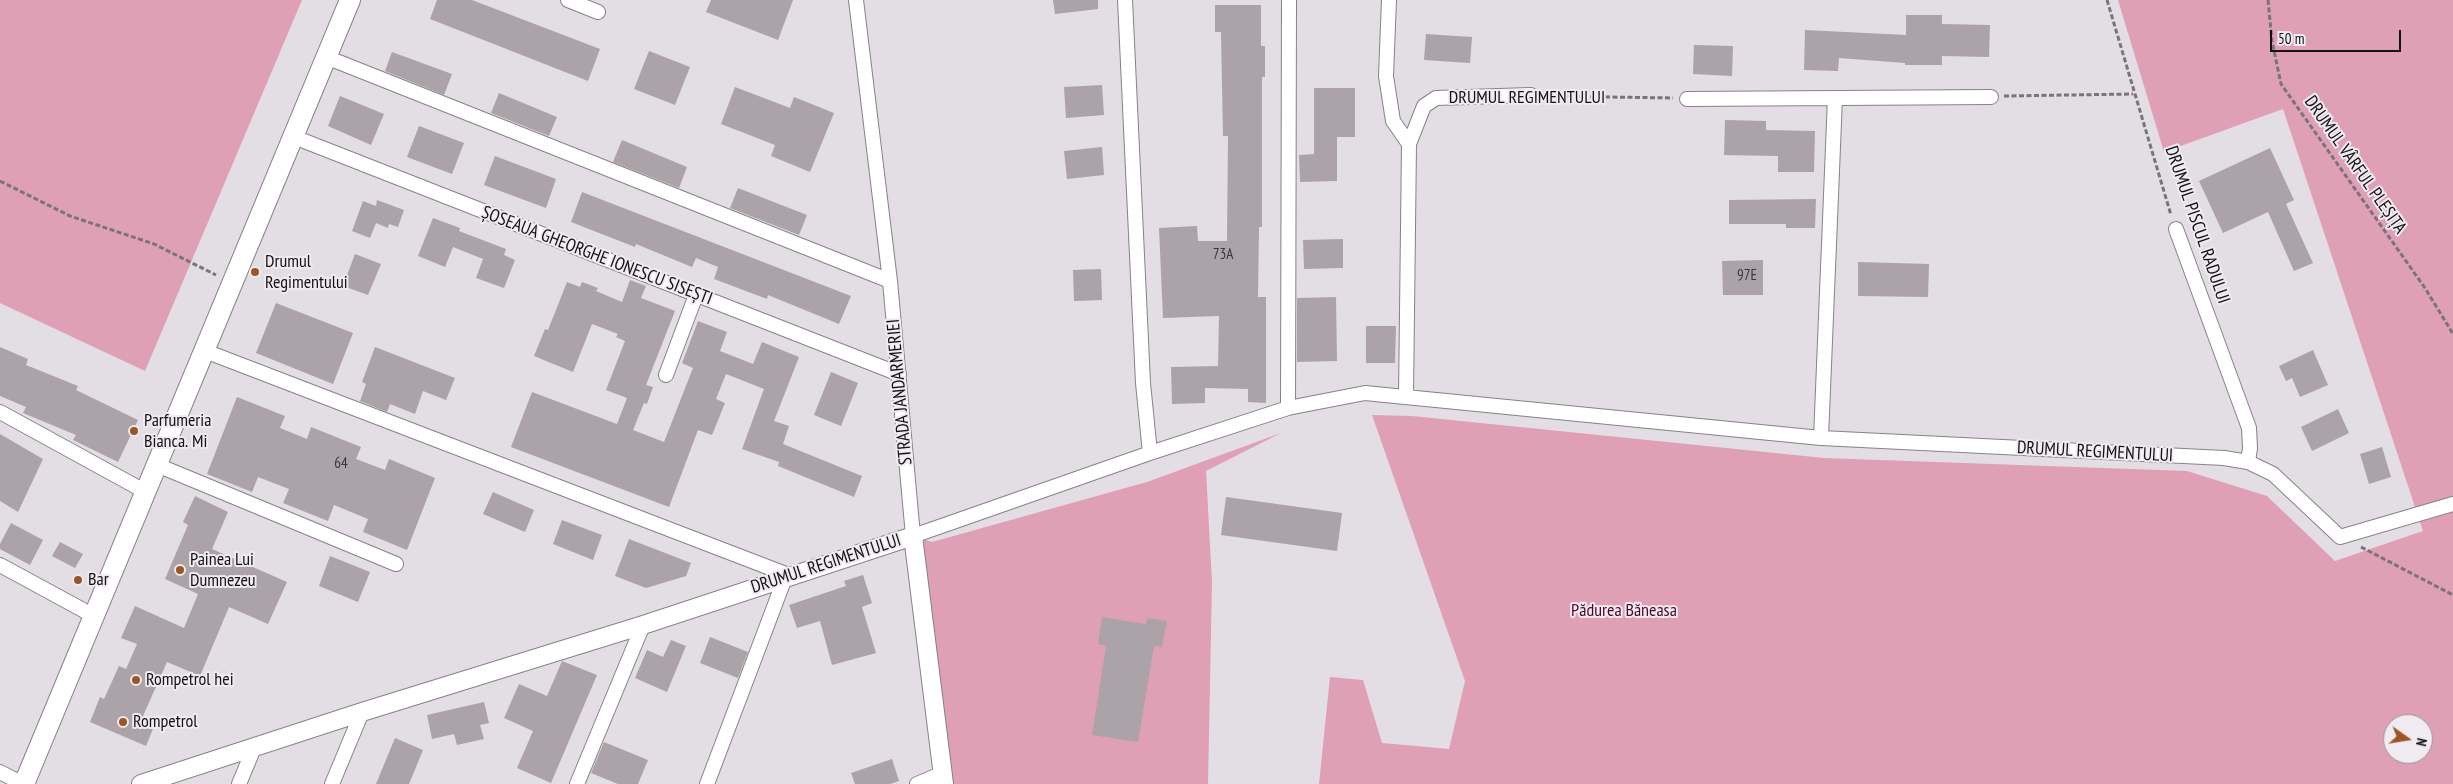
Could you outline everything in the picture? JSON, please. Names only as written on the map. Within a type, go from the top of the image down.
[{"type":"main road","points":[[24,784],[350,0]]},
{"type":"street","points":[[568,0],[598,12]]},
{"type":"street","name":"STRADA JANDARMERIEI","points":[[856,0],[890,281],[913,536],[944,778]]},
{"type":"street","points":[[1125,0],[1143,382],[1150,453]]},
{"type":"street","points":[[1288,408],[1289,0]]},
{"type":"street","points":[[1390,0],[1386,76],[1393,121],[1409,144]]},
{"type":"street","points":[[326,57],[890,281]]},
{"type":"street","name":"DRUMUL REGIMENTULUI","points":[[1406,396],[1409,144],[1424,106],[1436,98],[1531,95]]},
{"type":"street","points":[[1687,99],[1991,96]]},
{"type":"street","points":[[1822,438],[1835,98]]},
{"type":"street","name":"ȘOSEAUA GHEORGHE IONESCU SISEȘTI","points":[[294,137],[899,374]]},
{"type":"street","name":"DRUMUL PISCUL RADULUI","points":[[2176,229],[2249,428],[2250,448],[2248,462]]},
{"type":"street","points":[[666,375],[696,295]]},
{"type":"street","points":[[205,351],[788,577],[707,784]]},
{"type":"street","name":"DRUMUL REGIMENTULUI","points":[[141,784],[362,712],[643,625],[913,536],[1150,453],[1288,408],[1366,393],[1822,438],[2224,458],[2248,462],[2273,474],[2340,537]]},
{"type":"street","points":[[0,412],[146,492]]},
{"type":"street","points":[[157,465],[396,564]]},
{"type":"street","points":[[2340,537],[2453,504]]},
{"type":"street","points":[[0,565],[94,616]]},
{"type":"street","points":[[577,784],[643,625]]},
{"type":"street","points":[[332,784],[362,712]]},
{"type":"street","points":[[239,784],[254,748]]},
{"type":"street","points":[[0,772],[24,784]]},
{"type":"street","points":[[917,784],[944,778]]},
{"type":"path","name":"DRUMUL PISCUL RADULUI","points":[[2107,0],[2176,229]]},
{"type":"path","name":"DRUMUL VÂRFUL PLEȘIȚA","points":[[2268,0],[2272,41],[2281,84],[2425,288],[2453,334]]},
{"type":"path","points":[[1991,96],[2134,94]]},
{"type":"path","name":"DRUMUL REGIMENTULUI","points":[[1531,95],[1687,99]]},
{"type":"path","points":[[0,181],[70,216],[154,244],[232,284]]},
{"type":"path","points":[[2340,537],[2453,594]]},
{"type":"green space","points":[[0,0],[302,0],[145,371],[0,303]]},
{"type":"green space","name":"Pădurea Băneasa","points":[[2118,0],[2453,0],[2453,784],[1319,784],[1330,677],[1363,680],[1382,743],[1449,749],[1465,681],[1372,415],[1412,416],[1824,458],[2187,471],[2267,496],[2335,561],[2423,531],[2283,109],[2164,152]]},
{"type":"green space","points":[[1281,433],[1206,471],[1212,582],[1208,784],[944,784],[913,536],[932,542],[1147,482]]},
{"type":"building","points":[[437,0],[472,0],[600,49],[588,81],[430,19]]},
{"type":"building","points":[[711,0],[793,0],[778,40],[706,12]]},
{"type":"building","points":[[1053,0],[1098,0],[1098,9],[1055,14]]},
{"type":"building","points":[[1215,5],[1261,5],[1261,46],[1265,46],[1265,77],[1262,77],[1262,227],[1259,227],[1258,297],[1266,297],[1266,403],[1248,402],[1248,389],[1205,388],[1205,403],[1172,404],[1171,367],[1218,366],[1219,316],[1163,318],[1159,228],[1197,226],[1198,241],[1227,241],[1228,136],[1223,136],[1221,32],[1215,32]]},
{"type":"building","points":[[1906,15],[1942,15],[1942,24],[1990,25],[1989,57],[1942,56],[1942,65],[1905,65],[1905,63],[1839,58],[1838,71],[1804,70],[1805,30],[1906,35]]},
{"type":"building","points":[[1426,34],[1472,37],[1470,63],[1424,60]]},
{"type":"building","points":[[1694,45],[1733,46],[1732,76],[1693,74]]},
{"type":"building","points":[[649,51],[690,67],[675,105],[634,89]]},
{"type":"building","points":[[392,52],[452,74],[444,95],[385,71]]},
{"type":"building","points":[[1102,85],[1104,115],[1066,118],[1064,87]]},
{"type":"building","points":[[735,87],[790,108],[794,97],[834,113],[810,172],[771,156],[775,145],[721,124]]},
{"type":"building","points":[[1314,88],[1355,88],[1355,137],[1337,137],[1337,181],[1300,182],[1299,155],[1314,154]]},
{"type":"building","points":[[499,93],[557,117],[549,136],[491,113]]},
{"type":"building","points":[[340,96],[384,114],[371,145],[328,126]]},
{"type":"building","points":[[1725,120],[1766,121],[1766,130],[1815,131],[1814,172],[1778,172],[1778,156],[1724,155]]},
{"type":"building","points":[[419,126],[464,143],[452,174],[407,157]]},
{"type":"building","points":[[622,140],[687,167],[679,188],[613,162]]},
{"type":"building","points":[[1102,147],[1104,175],[1067,179],[1064,151]]},
{"type":"building","points":[[2270,148],[2294,200],[2286,204],[2313,263],[2294,271],[2268,212],[2223,233],[2199,181]]},
{"type":"building","points":[[495,156],[556,179],[546,208],[484,185]]},
{"type":"building","points":[[738,188],[807,215],[799,235],[730,208]]},
{"type":"building","points":[[582,192],[851,296],[839,324],[768,295],[767,299],[714,279],[718,267],[696,258],[692,267],[636,244],[635,247],[571,222]]},
{"type":"building","points":[[1816,199],[1815,228],[1786,228],[1786,224],[1729,224],[1729,200]]},
{"type":"building","points":[[377,200],[404,210],[398,227],[389,224],[388,228],[376,223],[370,238],[352,231],[363,201],[376,206]]},
{"type":"building","points":[[433,218],[460,228],[459,231],[506,249],[504,255],[515,260],[504,288],[476,278],[483,259],[453,247],[445,267],[418,256]]},
{"type":"building","points":[[1343,239],[1343,268],[1304,269],[1303,240]]},
{"type":"building","points":[[355,254],[381,264],[368,295],[343,286]]},
{"type":"building","points":[[1763,260],[1763,295],[1723,295],[1722,261]]},
{"type":"building","points":[[1858,262],[1929,264],[1928,297],[1858,296]]},
{"type":"building","points":[[1101,269],[1102,300],[1074,301],[1073,270]]},
{"type":"building","points":[[630,280],[646,286],[641,298],[675,311],[646,385],[653,387],[647,404],[644,403],[633,430],[664,442],[693,368],[682,363],[698,321],[727,332],[720,351],[753,364],[762,342],[799,357],[774,421],[789,426],[783,444],[862,476],[854,497],[778,466],[779,462],[742,449],[764,389],[726,374],[716,399],[725,403],[712,435],[698,430],[669,507],[511,447],[532,392],[617,424],[627,398],[606,390],[625,341],[616,337],[618,334],[592,324],[573,372],[534,356],[545,329],[548,330],[567,282],[580,287],[582,282],[598,288],[596,291],[622,302]]},
{"type":"building","points":[[1336,297],[1337,361],[1297,362],[1297,298]]},
{"type":"building","points":[[276,303],[353,333],[333,384],[256,353]]},
{"type":"building","points":[[1366,326],[1396,326],[1395,363],[1366,363]]},
{"type":"building","points":[[0,347],[28,359],[26,365],[78,386],[76,390],[138,420],[118,462],[73,440],[76,435],[23,413],[26,407],[0,396]]},
{"type":"building","points":[[375,347],[455,378],[446,400],[423,391],[415,414],[390,404],[387,412],[360,401],[366,384],[362,382]]},
{"type":"building","points":[[2313,350],[2328,385],[2300,397],[2292,378],[2286,381],[2279,366]]},
{"type":"building","points":[[831,372],[858,383],[841,426],[814,415]]},
{"type":"building","points":[[237,397],[285,416],[280,428],[307,439],[311,427],[361,447],[356,459],[385,470],[389,459],[435,478],[407,550],[363,532],[368,519],[334,505],[328,521],[283,503],[289,489],[258,477],[252,492],[207,474]]},
{"type":"building","points":[[2338,409],[2349,433],[2312,451],[2301,427]]},
{"type":"building","points":[[0,434],[43,459],[18,512],[0,501]]},
{"type":"building","points":[[2382,447],[2391,477],[2369,484],[2360,454]]},
{"type":"building","points":[[493,492],[534,510],[525,532],[483,514]]},
{"type":"building","points":[[195,496],[228,512],[212,549],[287,582],[268,624],[229,607],[200,676],[167,662],[143,716],[156,721],[146,746],[90,722],[100,697],[104,699],[119,666],[126,669],[137,644],[121,638],[135,606],[184,628],[198,594],[165,579],[188,525],[183,522]]},
{"type":"building","points":[[1226,497],[1342,513],[1337,551],[1221,535]]},
{"type":"building","points":[[562,520],[602,535],[593,560],[553,544]]},
{"type":"building","points":[[11,523],[43,540],[30,565],[0,549],[0,544]]},
{"type":"building","points":[[629,539],[691,563],[686,576],[646,588],[615,576]]},
{"type":"building","points":[[60,542],[83,554],[75,568],[52,556]]},
{"type":"building","points":[[330,556],[370,572],[358,602],[319,586]]},
{"type":"building","points":[[863,575],[872,603],[862,607],[876,653],[832,665],[820,621],[797,628],[789,605],[846,586],[844,581]]},
{"type":"building","points":[[1102,617],[1146,624],[1147,618],[1167,621],[1162,647],[1154,646],[1138,742],[1092,735],[1106,646],[1098,644]]},
{"type":"building","points":[[710,637],[748,652],[738,678],[700,663]]},
{"type":"building","points":[[671,640],[686,646],[667,692],[635,678],[647,650],[663,657]]},
{"type":"building","points":[[562,661],[597,675],[551,783],[517,768],[533,731],[504,718],[519,684],[547,696]]},
{"type":"building","points":[[484,702],[489,723],[480,725],[484,739],[457,745],[454,734],[432,739],[427,715]]},
{"type":"building","points":[[395,738],[423,750],[409,784],[376,784]]},
{"type":"building","points":[[604,742],[648,760],[638,784],[618,784],[591,773]]},
{"type":"building","points":[[892,759],[899,781],[890,784],[855,784],[851,773]]},
{"type":"place","name":"Drumul Regimentului","points":[[255,272]]},
{"type":"place","name":"Parfumeria Bianca. Mi","points":[[134,431]]},
{"type":"place","name":"Painea Lui Dumnezeu","points":[[180,570]]},
{"type":"place","name":"Bar","points":[[78,580]]},
{"type":"place","name":"Rompetrol hei","points":[[136,680]]},
{"type":"place","name":"Rompetrol","points":[[123,722]]}]
